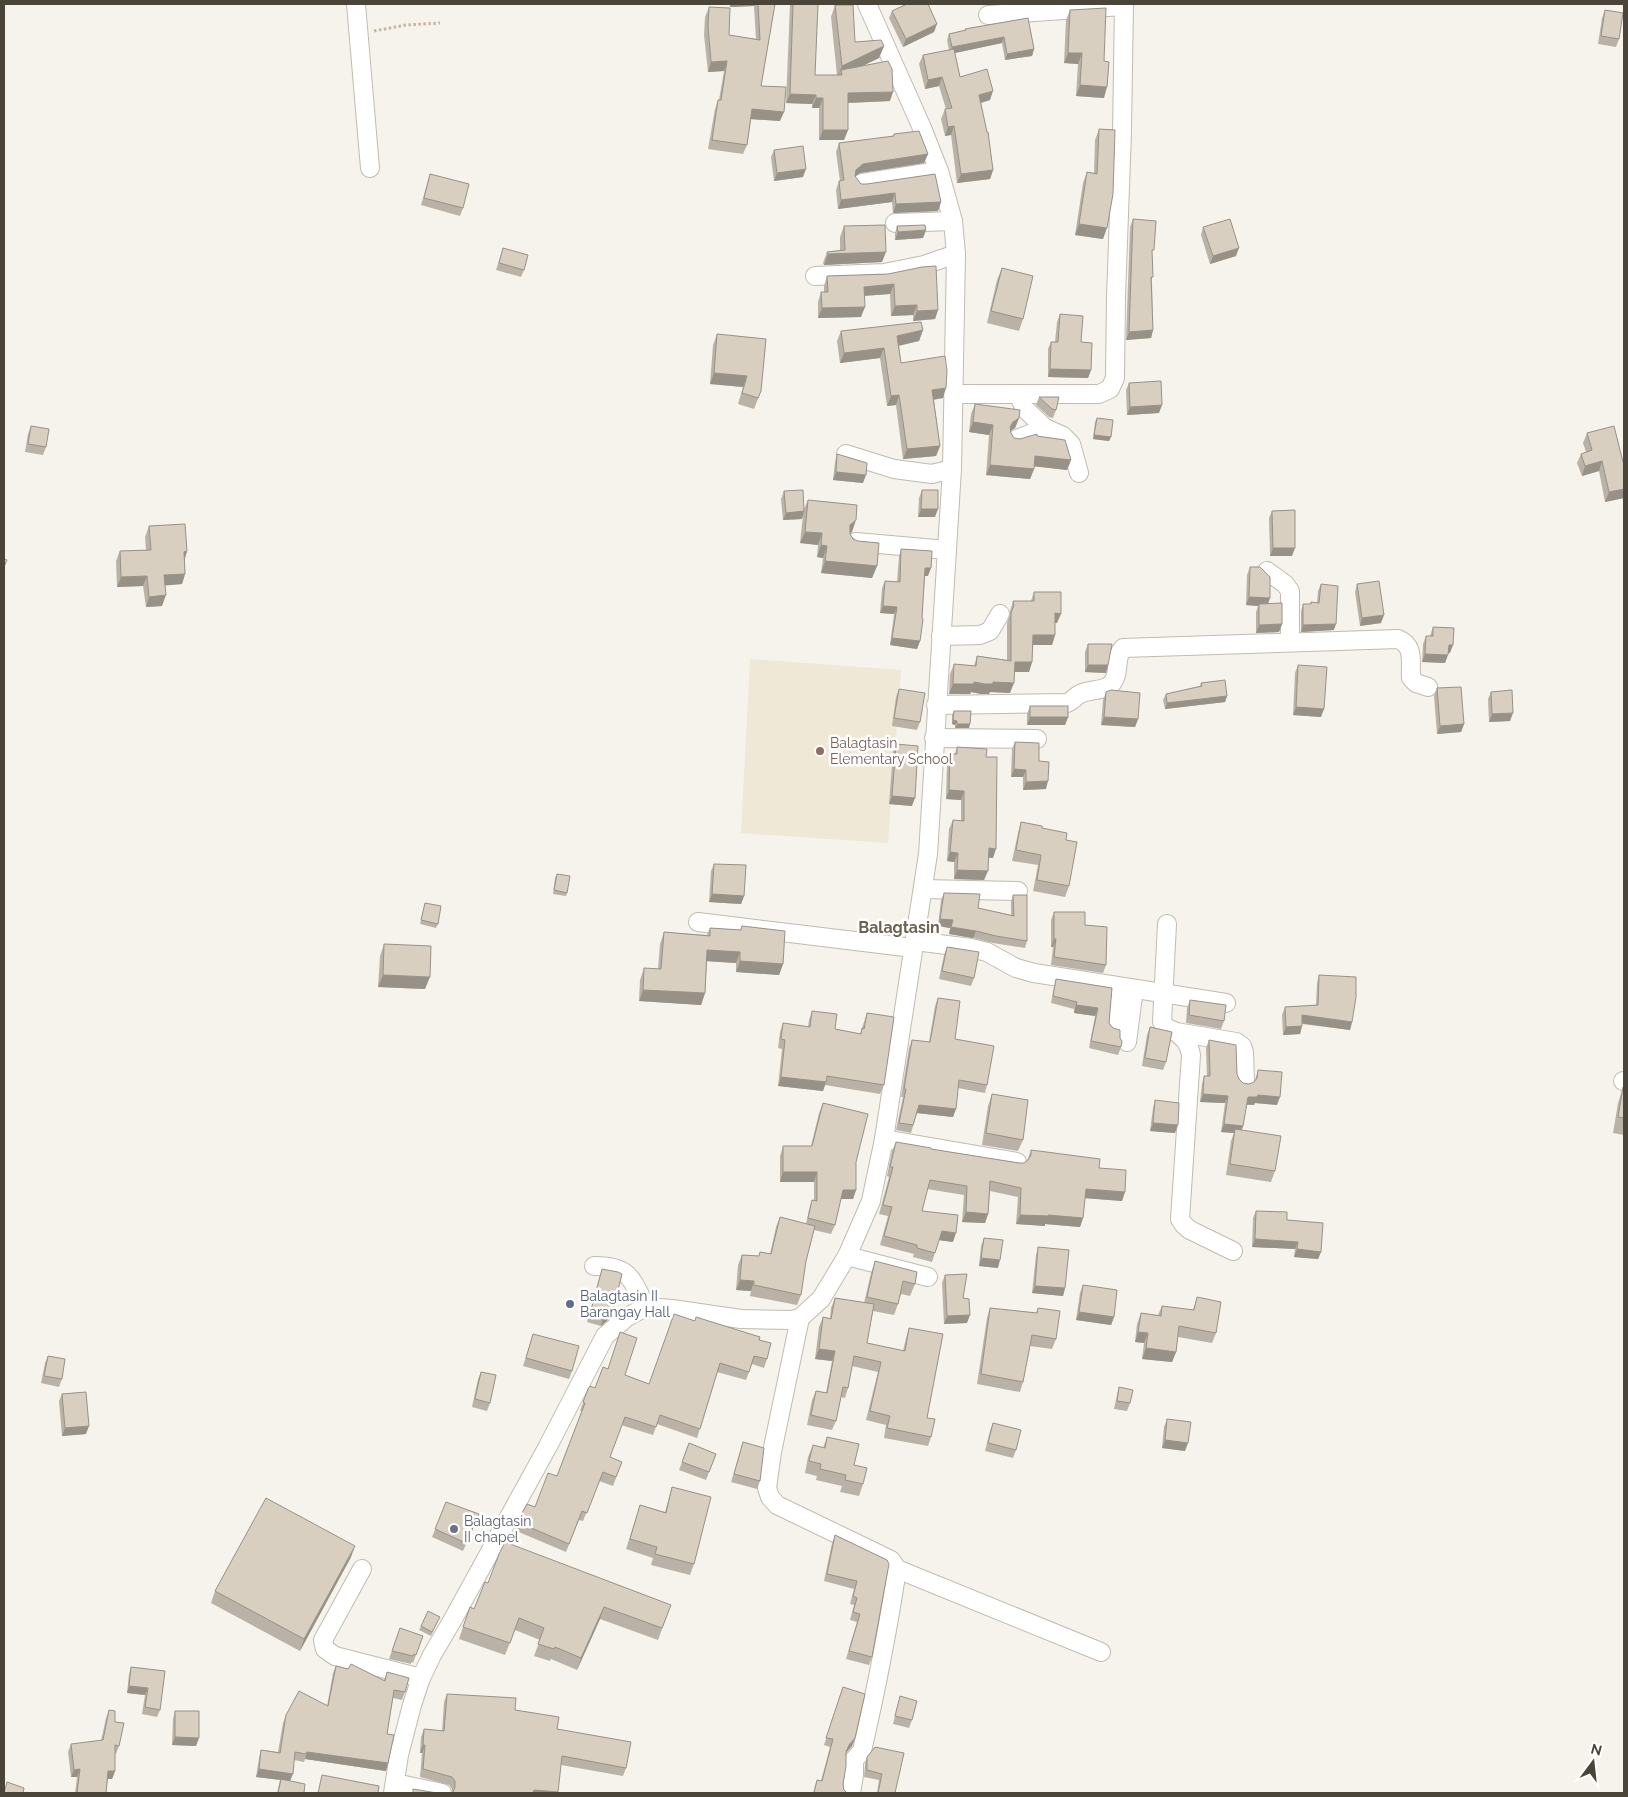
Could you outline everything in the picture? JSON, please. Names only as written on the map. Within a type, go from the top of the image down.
[{"type":"street","points":[[356,4],[370,168]]},
{"type":"street","points":[[442,1793],[394,1788],[400,1755],[421,1678],[547,1448],[605,1336],[628,1316],[646,1307],[741,1319],[791,1320],[800,1318],[822,1299],[847,1256],[871,1201],[884,1139],[928,854],[952,469],[956,254],[953,221],[939,172],[922,128],[867,4]]},
{"type":"street","points":[[952,394],[1099,394],[1110,389],[1115,378],[1124,5],[988,15]]},
{"type":"street","points":[[862,184],[939,172]]},
{"type":"street","points":[[895,223],[953,221]]},
{"type":"street","points":[[815,276],[884,273],[924,265],[956,254]]},
{"type":"street","points":[[1018,394],[1025,408],[1045,428],[1063,436],[1071,444],[1079,473]]},
{"type":"street","points":[[1017,439],[1045,428]]},
{"type":"street","points":[[846,454],[894,468],[932,474],[952,469]]},
{"type":"street","points":[[856,542],[946,550]]},
{"type":"street","points":[[1267,571],[1285,584],[1290,591],[1290,642]]},
{"type":"street","points":[[941,636],[980,635],[990,631],[1000,614]]},
{"type":"street","points":[[936,705],[1067,704],[1081,693],[1100,690],[1113,683],[1120,651],[1123,648],[1398,638],[1410,647],[1411,678],[1416,683],[1428,687]]},
{"type":"street","points":[[934,738],[1037,739]]},
{"type":"street","points":[[923,889],[1018,891]]},
{"type":"street","points":[[698,922],[971,948],[987,952],[1016,968],[1034,972],[1226,1003]]},
{"type":"street","points":[[1168,924],[1162,1022],[1167,1028],[1176,1032],[1236,1042],[1242,1046],[1245,1081]]},
{"type":"street","points":[[1116,1027],[1128,988]]},
{"type":"street","points":[[1127,1042],[1128,988]]},
{"type":"street","points":[[1176,1032],[1187,1041],[1191,1056],[1180,1219],[1190,1230],[1233,1251]]},
{"type":"street","points":[[884,1139],[1017,1162]]},
{"type":"street","points":[[847,1256],[928,1277]]},
{"type":"street","points":[[594,1266],[611,1266],[623,1270],[634,1283],[646,1307]]},
{"type":"street","points":[[800,1318],[772,1452],[767,1488],[770,1497],[778,1505],[891,1560],[897,1569],[1101,1652]]},
{"type":"street","points":[[362,1568],[324,1640],[325,1649],[335,1656],[421,1678]]},
{"type":"street","points":[[851,1793],[854,1760],[862,1751],[879,1677],[897,1569]]},
{"type":"path","points":[[359,34],[406,25],[440,23]]},
{"type":"shaded area","name":"Balagtasin Elementary School","points":[[750,659],[901,670],[888,843],[741,833]]},
{"type":"building","points":[[758,4],[775,4],[761,86],[786,87],[784,112],[752,109],[747,145],[712,140],[718,100],[721,100],[727,61],[711,62],[708,26],[709,7],[730,8],[729,35],[760,40]]},
{"type":"building","points":[[793,4],[818,4],[815,75],[842,75],[841,70],[888,61],[892,69],[893,92],[848,93],[848,130],[823,130],[823,98],[816,98],[816,95],[790,94]]},
{"type":"building","points":[[907,4],[928,4],[937,24],[906,39],[892,11]]},
{"type":"building","points":[[835,5],[853,5],[855,42],[881,40],[884,46],[842,66]]},
{"type":"building","points":[[1106,8],[1104,61],[1109,62],[1107,87],[1080,85],[1082,53],[1068,53],[1070,10]]},
{"type":"building","points":[[1605,10],[1623,13],[1619,39],[1601,36]]},
{"type":"building","points":[[1028,18],[1034,49],[1007,54],[1004,37],[952,47],[949,34],[965,29]]},
{"type":"building","points":[[954,49],[960,77],[987,69],[993,91],[979,95],[988,132],[993,170],[961,174],[954,126],[948,127],[945,109],[952,108],[942,77],[928,80],[923,55]]},
{"type":"building","points":[[1099,129],[1115,130],[1113,194],[1107,228],[1079,224],[1087,172],[1097,174]]},
{"type":"building","points":[[919,131],[928,154],[863,164],[856,170],[855,176],[861,184],[867,184],[935,174],[941,202],[896,204],[895,193],[841,200],[839,181],[844,180],[839,143]]},
{"type":"building","points":[[803,146],[806,169],[777,173],[774,150]]},
{"type":"building","points":[[430,174],[469,184],[463,208],[424,198]]},
{"type":"building","points":[[1133,219],[1156,221],[1154,250],[1152,250],[1153,277],[1151,277],[1153,330],[1129,332]]},
{"type":"building","points":[[1230,219],[1239,248],[1213,256],[1203,227]]},
{"type":"building","points":[[885,225],[886,252],[828,254],[827,252],[845,250],[844,226]]},
{"type":"building","points":[[925,225],[926,230],[898,232],[897,226]]},
{"type":"building","points":[[503,248],[528,255],[524,270],[499,263]]},
{"type":"building","points":[[936,266],[938,310],[917,311],[917,305],[895,306],[894,284],[864,287],[865,307],[822,308],[821,292],[828,292],[827,276],[888,274]]},
{"type":"building","points":[[1002,268],[1033,276],[1023,319],[991,311]]},
{"type":"building","points":[[1060,314],[1083,316],[1081,342],[1092,343],[1091,370],[1050,369],[1051,342],[1058,342]]},
{"type":"building","points":[[921,322],[923,330],[897,336],[901,363],[945,356],[947,370],[946,388],[932,390],[940,446],[907,449],[899,395],[891,396],[884,348],[844,353],[841,331]]},
{"type":"building","points":[[717,334],[766,339],[761,391],[758,398],[742,393],[747,376],[714,373]]},
{"type":"building","points":[[1161,381],[1162,405],[1130,407],[1129,383]]},
{"type":"building","points":[[1039,397],[1059,397],[1056,410],[1052,409]]},
{"type":"building","points":[[975,404],[1020,410],[1019,418],[1010,427],[1014,438],[1020,439],[1037,434],[1037,436],[1065,440],[1071,460],[1035,456],[1034,469],[990,465],[993,425],[973,422]]},
{"type":"building","points":[[1097,418],[1113,420],[1111,437],[1094,435]]},
{"type":"building","points":[[31,426],[49,429],[46,447],[28,444]]},
{"type":"building","points":[[1614,426],[1624,462],[1624,489],[1609,492],[1602,461],[1585,466],[1581,454],[1592,450],[1587,433]]},
{"type":"building","points":[[837,454],[867,463],[866,475],[836,472]]},
{"type":"building","points":[[803,490],[804,511],[786,513],[784,491]]},
{"type":"building","points":[[922,490],[938,490],[938,509],[921,509]]},
{"type":"building","points":[[808,500],[857,505],[856,520],[850,525],[850,534],[853,539],[858,541],[879,543],[877,566],[825,561],[827,546],[821,545],[822,533],[805,532]]},
{"type":"building","points":[[1295,510],[1295,548],[1273,548],[1272,511]]},
{"type":"building","points":[[185,524],[187,551],[184,552],[185,574],[164,575],[166,595],[149,597],[147,576],[121,577],[120,551],[151,550],[149,526]]},
{"type":"building","points":[[901,549],[932,551],[931,568],[925,568],[920,641],[892,638],[897,607],[883,606],[885,581],[900,582]]},
{"type":"building","points":[[1250,567],[1260,567],[1270,577],[1270,598],[1249,597]]},
{"type":"building","points":[[1379,581],[1384,615],[1362,618],[1357,584]]},
{"type":"building","points":[[1321,584],[1338,586],[1336,624],[1303,625],[1303,604],[1319,603]]},
{"type":"building","points":[[1034,592],[1061,592],[1061,614],[1055,613],[1055,635],[1033,635],[1032,662],[1015,662],[1014,683],[993,682],[993,684],[985,684],[974,682],[974,684],[953,684],[954,664],[976,666],[977,656],[1011,661],[1011,613],[1014,605],[1013,601],[1034,601]]},
{"type":"building","points":[[1282,603],[1282,624],[1259,625],[1259,604]]},
{"type":"building","points":[[1433,627],[1454,628],[1453,645],[1449,645],[1448,655],[1425,654],[1426,636],[1433,636]]},
{"type":"building","points":[[1088,644],[1112,644],[1108,665],[1088,665]]},
{"type":"building","points":[[1298,665],[1327,667],[1324,709],[1296,707]]},
{"type":"building","points":[[1225,680],[1227,696],[1167,703],[1166,694],[1202,686],[1201,683]]},
{"type":"building","points":[[1461,687],[1464,724],[1440,726],[1437,688]]},
{"type":"building","points":[[899,689],[925,693],[920,722],[894,718]]},
{"type":"building","points":[[1111,690],[1140,693],[1138,719],[1104,717],[1106,692]]},
{"type":"building","points":[[1512,690],[1513,713],[1492,714],[1491,692]]},
{"type":"building","points":[[1030,706],[1068,706],[1068,717],[1030,717]]},
{"type":"building","points":[[954,711],[971,711],[970,724],[957,724],[957,721],[953,720]]},
{"type":"building","points":[[1015,742],[1039,743],[1039,761],[1049,762],[1048,781],[1026,782],[1026,770],[1014,769]]},
{"type":"building","points":[[896,744],[918,746],[915,798],[892,796]]},
{"type":"building","points":[[957,747],[987,749],[986,757],[997,757],[996,849],[989,848],[988,871],[957,870],[958,853],[950,852],[953,820],[964,821],[964,791],[949,790],[950,754],[957,754]]},
{"type":"building","points":[[1021,822],[1067,833],[1066,840],[1077,842],[1069,886],[1037,880],[1041,855],[1016,850]]},
{"type":"building","points":[[714,864],[746,865],[744,896],[712,894]]},
{"type":"building","points":[[557,874],[570,876],[567,893],[554,890]]},
{"type":"building","points":[[944,893],[980,894],[978,908],[1014,916],[1013,895],[1027,895],[1027,941],[951,927],[953,920],[940,919]]},
{"type":"building","points":[[425,903],[441,906],[438,924],[421,920]]},
{"type":"building","points":[[1054,912],[1085,912],[1085,925],[1107,927],[1106,965],[1054,957],[1056,939],[1054,939]]},
{"type":"building","points":[[742,926],[785,931],[783,964],[740,961],[740,952],[707,950],[705,993],[643,990],[644,968],[661,969],[664,932],[710,936],[710,928],[741,930]]},
{"type":"building","points":[[384,944],[431,946],[430,977],[383,975]]},
{"type":"building","points":[[947,947],[979,952],[974,978],[942,971]]},
{"type":"building","points":[[1319,975],[1356,977],[1356,997],[1352,1022],[1302,1015],[1302,1026],[1286,1027],[1285,1007],[1318,1005]]},
{"type":"building","points":[[1056,979],[1112,988],[1109,1023],[1113,1028],[1120,1030],[1121,1047],[1091,1041],[1098,1008],[1076,1005],[1077,1002],[1053,996]]},
{"type":"building","points":[[938,998],[960,1001],[955,1039],[994,1046],[987,1085],[959,1080],[956,1109],[919,1105],[913,1125],[899,1123],[906,1089],[904,1089],[912,1040],[930,1042]]},
{"type":"building","points":[[1190,1000],[1226,1005],[1224,1021],[1189,1015]]},
{"type":"building","points":[[812,1011],[837,1014],[835,1029],[861,1034],[862,1028],[864,1029],[867,1013],[894,1017],[884,1085],[827,1076],[826,1082],[781,1077],[785,1040],[781,1039],[783,1023],[810,1027]]},
{"type":"building","points":[[1150,1027],[1172,1032],[1166,1062],[1145,1058]]},
{"type":"building","points":[[1209,1040],[1236,1045],[1237,1074],[1243,1083],[1249,1084],[1254,1082],[1257,1078],[1258,1070],[1282,1072],[1280,1097],[1258,1095],[1257,1097],[1248,1097],[1243,1126],[1224,1124],[1228,1096],[1203,1094],[1204,1076],[1210,1076]]},
{"type":"building","points":[[1624,1087],[1624,1118],[1618,1117]]},
{"type":"building","points":[[992,1094],[1028,1100],[1023,1140],[986,1133]]},
{"type":"building","points":[[1155,1100],[1179,1103],[1178,1125],[1153,1123]]},
{"type":"building","points":[[823,1103],[868,1114],[856,1162],[856,1190],[843,1190],[835,1225],[808,1218],[812,1200],[817,1201],[817,1172],[783,1172],[783,1146],[812,1146]]},
{"type":"building","points":[[1235,1129],[1281,1136],[1275,1171],[1230,1164]]},
{"type":"building","points":[[896,1142],[1019,1163],[1024,1163],[1028,1160],[1031,1150],[1100,1159],[1099,1168],[1126,1170],[1125,1192],[1086,1189],[1083,1218],[1020,1215],[1021,1188],[990,1181],[988,1214],[966,1212],[967,1186],[930,1180],[922,1211],[958,1215],[956,1233],[942,1231],[935,1253],[917,1248],[917,1245],[884,1236],[892,1207],[883,1205],[893,1167],[890,1167]]},
{"type":"building","points":[[1256,1211],[1287,1212],[1287,1220],[1323,1223],[1321,1252],[1297,1249],[1298,1242],[1255,1239]]},
{"type":"building","points":[[780,1217],[815,1226],[806,1261],[801,1295],[754,1285],[754,1281],[740,1280],[742,1255],[759,1256],[760,1252],[771,1254]]},
{"type":"building","points":[[984,1238],[1003,1240],[1000,1260],[981,1258]]},
{"type":"building","points":[[1038,1247],[1069,1250],[1065,1288],[1035,1286]]},
{"type":"building","points":[[875,1261],[917,1272],[915,1284],[903,1281],[898,1304],[867,1297]]},
{"type":"building","points":[[602,1269],[622,1274],[613,1310],[603,1318],[590,1314]]},
{"type":"building","points":[[967,1274],[963,1298],[969,1299],[970,1315],[947,1316],[945,1275]]},
{"type":"building","points":[[1083,1285],[1117,1290],[1114,1317],[1079,1312]]},
{"type":"building","points":[[1197,1297],[1221,1302],[1216,1333],[1179,1326],[1176,1352],[1146,1348],[1148,1333],[1138,1332],[1141,1313],[1161,1316],[1162,1306],[1194,1310]]},
{"type":"building","points":[[835,1298],[874,1304],[867,1343],[905,1351],[909,1328],[943,1334],[927,1418],[935,1419],[931,1437],[887,1428],[890,1416],[870,1411],[881,1362],[854,1356],[848,1388],[843,1387],[836,1421],[811,1415],[816,1391],[827,1393],[835,1351],[819,1349],[823,1317],[831,1319]]},
{"type":"building","points":[[990,1308],[1037,1313],[1038,1308],[1060,1311],[1056,1339],[1032,1335],[1023,1382],[981,1374]]},
{"type":"building","points":[[674,1314],[695,1321],[696,1317],[760,1337],[759,1340],[771,1343],[767,1359],[754,1356],[749,1372],[720,1363],[700,1429],[660,1415],[656,1427],[625,1417],[610,1457],[622,1462],[616,1477],[603,1472],[587,1513],[582,1511],[569,1544],[517,1522],[527,1504],[535,1507],[548,1473],[557,1476],[585,1403],[583,1402],[588,1389],[590,1386],[595,1388],[603,1367],[608,1369],[620,1332],[637,1338],[625,1375],[649,1384]]},
{"type":"building","points":[[533,1334],[579,1346],[572,1371],[526,1358]]},
{"type":"building","points":[[48,1356],[65,1359],[62,1379],[44,1376]]},
{"type":"building","points":[[481,1372],[496,1375],[490,1403],[475,1399]]},
{"type":"building","points":[[1119,1387],[1133,1390],[1130,1403],[1117,1401]]},
{"type":"building","points":[[86,1392],[89,1426],[65,1428],[62,1394]]},
{"type":"building","points":[[1167,1419],[1191,1422],[1188,1443],[1165,1440]]},
{"type":"building","points":[[993,1423],[1021,1430],[1016,1450],[988,1443]]},
{"type":"building","points":[[827,1437],[859,1444],[854,1465],[867,1468],[863,1484],[845,1480],[846,1475],[820,1469],[821,1464],[809,1461],[813,1445],[825,1448]]},
{"type":"building","points":[[743,1442],[764,1448],[760,1481],[734,1474]]},
{"type":"building","points":[[689,1443],[716,1454],[709,1472],[682,1462]]},
{"type":"building","points":[[672,1487],[711,1497],[694,1564],[655,1554],[657,1547],[630,1539],[640,1505],[666,1513]]},
{"type":"building","points":[[266,1498],[355,1546],[304,1639],[215,1591]]},
{"type":"building","name":"Balagtasin II chapel","points":[[446,1502],[479,1514],[466,1543],[435,1529]]},
{"type":"building","points":[[835,1535],[887,1560],[889,1564],[872,1657],[849,1651],[860,1614],[853,1612],[857,1598],[853,1596],[857,1581],[827,1574]]},
{"type":"building","points":[[505,1542],[671,1605],[662,1628],[604,1607],[581,1658],[555,1647],[554,1649],[538,1644],[544,1628],[519,1618],[510,1643],[463,1627],[470,1607],[474,1609],[485,1582],[488,1583]]},
{"type":"building","points":[[428,1611],[440,1617],[432,1632],[421,1626]]},
{"type":"building","points":[[400,1628],[423,1636],[416,1655],[392,1651]]},
{"type":"building","points":[[351,1664],[385,1681],[387,1672],[409,1678],[405,1692],[394,1690],[387,1734],[394,1735],[388,1763],[295,1752],[293,1774],[259,1769],[261,1750],[280,1753],[286,1715],[299,1691],[328,1706],[336,1666],[348,1669]]},
{"type":"building","points":[[131,1667],[165,1671],[160,1710],[145,1707],[148,1688],[129,1686]]},
{"type":"building","points":[[843,1687],[865,1694],[855,1738],[846,1752],[843,1784],[844,1790],[847,1793],[814,1793],[817,1780],[822,1781],[833,1739],[826,1738]]},
{"type":"building","points":[[447,1694],[516,1698],[515,1710],[559,1717],[557,1729],[631,1742],[626,1768],[562,1756],[558,1792],[534,1790],[533,1793],[451,1793],[455,1787],[455,1781],[452,1777],[423,1769],[424,1729],[444,1731]]},
{"type":"building","points":[[900,1696],[917,1701],[912,1720],[895,1716]]},
{"type":"building","points":[[109,1710],[115,1711],[115,1722],[124,1723],[119,1746],[115,1745],[115,1771],[108,1771],[106,1793],[77,1793],[80,1769],[74,1770],[71,1744],[103,1740]]},
{"type":"building","points":[[175,1711],[199,1711],[199,1738],[175,1737]]},
{"type":"building","points":[[875,1747],[904,1753],[895,1793],[878,1793],[882,1774],[867,1770],[867,1757]]},
{"type":"building","points":[[322,1775],[379,1786],[378,1793],[318,1793]]},
{"type":"building","points":[[281,1779],[305,1784],[304,1793],[278,1793]]},
{"type":"building","points":[[7,1782],[24,1788],[23,1793],[4,1793]]},
{"type":"building","points":[[413,1789],[437,1793],[413,1793]]},
{"type":"place","name":"Balagtasin Elementary School","points":[[820,751]]},
{"type":"place","name":"Balagtasin II Barangay Hall","points":[[570,1304]]},
{"type":"place","name":"Balagtasin II chapel","points":[[454,1529]]},
{"type":"district","name":"Balagtasin","points":[[899,927]]}]
